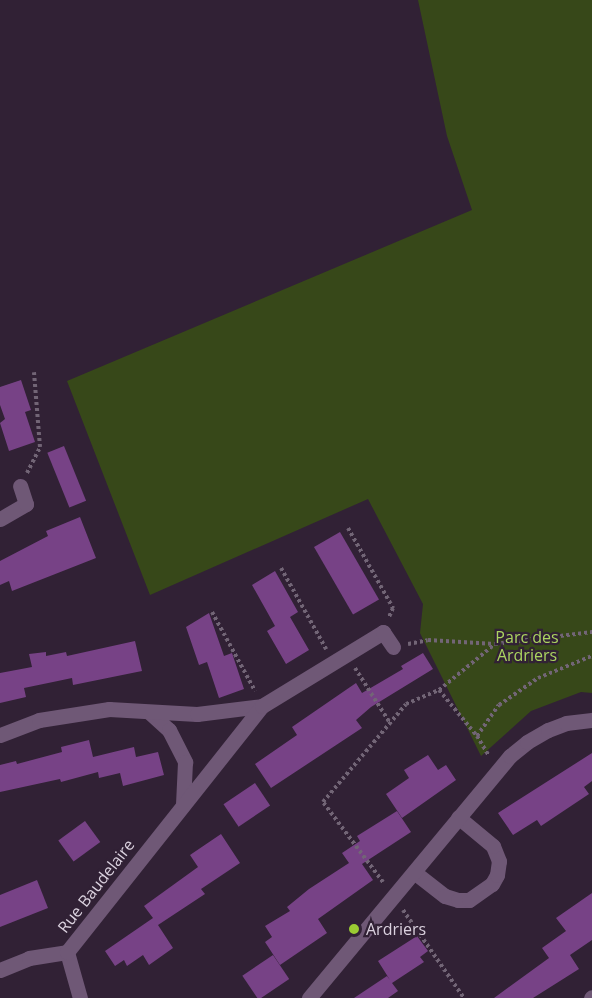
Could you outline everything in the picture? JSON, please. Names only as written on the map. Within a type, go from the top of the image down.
[{"type":"street","points":[[0,519],[26,504],[20,486]]},
{"type":"street","points":[[383,632],[393,647]]},
{"type":"street","name":"Rue Baudelaire","points":[[80,998],[68,952],[262,706],[383,632]]},
{"type":"street","name":"Rue Baudelaire","points":[[0,735],[39,720],[109,709],[196,714],[262,706]]},
{"type":"street","points":[[149,712],[169,730],[185,762],[183,805]]},
{"type":"street","points":[[309,998],[497,770],[527,742],[548,730],[566,723],[592,720]]},
{"type":"street","points":[[414,872],[446,896],[458,900],[469,900],[492,884],[497,875],[499,861],[493,846],[458,817]]},
{"type":"street","points":[[0,970],[29,958],[68,952]]},
{"type":"path","points":[[20,486],[40,447],[34,372]]},
{"type":"path","points":[[348,528],[393,608],[383,632]]},
{"type":"path","points":[[281,568],[339,657],[390,723]]},
{"type":"path","points":[[212,612],[262,706]]},
{"type":"path","points":[[393,647],[428,640],[495,644],[592,632]]},
{"type":"path","points":[[464,998],[394,896],[323,802],[406,704],[439,690],[495,644]]},
{"type":"path","points":[[477,736],[499,705],[538,678],[592,656]]},
{"type":"path","points":[[439,690],[477,736],[497,770]]},
{"type":"green space","name":"Parc des Ardriers","points":[[418,0],[592,0],[592,693],[581,692],[531,711],[481,756],[420,633],[423,604],[368,499],[150,595],[67,381],[472,210],[447,136]]},
{"type":"building","points":[[21,380],[31,410],[25,412],[35,442],[9,451],[0,423],[5,419],[0,405],[0,387]]},
{"type":"building","points":[[64,446],[86,501],[69,507],[47,453]]},
{"type":"building","points":[[80,517],[96,558],[12,591],[9,581],[0,585],[0,561],[48,536],[46,531]]},
{"type":"building","points":[[340,532],[379,600],[353,615],[314,547]]},
{"type":"building","points":[[275,571],[298,612],[290,617],[309,650],[286,664],[267,631],[275,626],[252,585]]},
{"type":"building","points":[[209,613],[224,656],[232,653],[244,689],[219,698],[207,662],[199,665],[186,627]]},
{"type":"building","points":[[135,641],[142,671],[73,685],[72,678],[24,688],[26,697],[0,703],[0,673],[32,667],[29,654],[46,652],[46,656],[66,652],[67,656]]},
{"type":"building","points":[[423,653],[433,669],[371,707],[356,720],[362,728],[271,788],[255,764],[297,735],[292,727],[356,683],[362,693],[403,669],[401,666]]},
{"type":"building","points":[[89,740],[93,757],[134,747],[136,757],[158,752],[164,775],[123,786],[120,773],[99,778],[98,772],[61,782],[60,779],[0,792],[0,765],[16,761],[17,764],[62,752],[61,747]]},
{"type":"building","points":[[592,753],[592,781],[584,787],[589,794],[541,826],[537,820],[513,835],[498,813]]},
{"type":"building","points":[[428,755],[438,770],[446,765],[456,780],[402,818],[386,794],[409,778],[404,770]]},
{"type":"building","points":[[255,783],[270,805],[239,827],[223,804]]},
{"type":"building","points":[[397,811],[411,832],[362,864],[373,880],[318,919],[327,933],[280,965],[265,942],[272,937],[265,926],[290,911],[287,907],[309,889],[349,863],[342,853],[360,841],[357,836]]},
{"type":"building","points":[[85,821],[100,842],[74,861],[58,840]]},
{"type":"building","points":[[221,834],[240,863],[201,889],[205,894],[158,925],[173,948],[149,965],[143,955],[127,966],[124,960],[115,966],[105,951],[153,918],[144,906],[198,867],[190,855]]},
{"type":"building","points":[[37,880],[48,908],[0,927],[0,895]]},
{"type":"building","points":[[592,893],[592,940],[570,955],[579,969],[533,998],[494,998],[549,958],[542,948],[566,931],[556,918]]},
{"type":"building","points":[[417,936],[428,951],[420,957],[424,962],[392,983],[398,991],[388,998],[354,998],[387,976],[390,980],[378,961]]},
{"type":"building","points":[[273,955],[289,979],[261,998],[257,998],[242,976]]},
{"type":"place","name":"Ardriers","points":[[354,929]]}]
